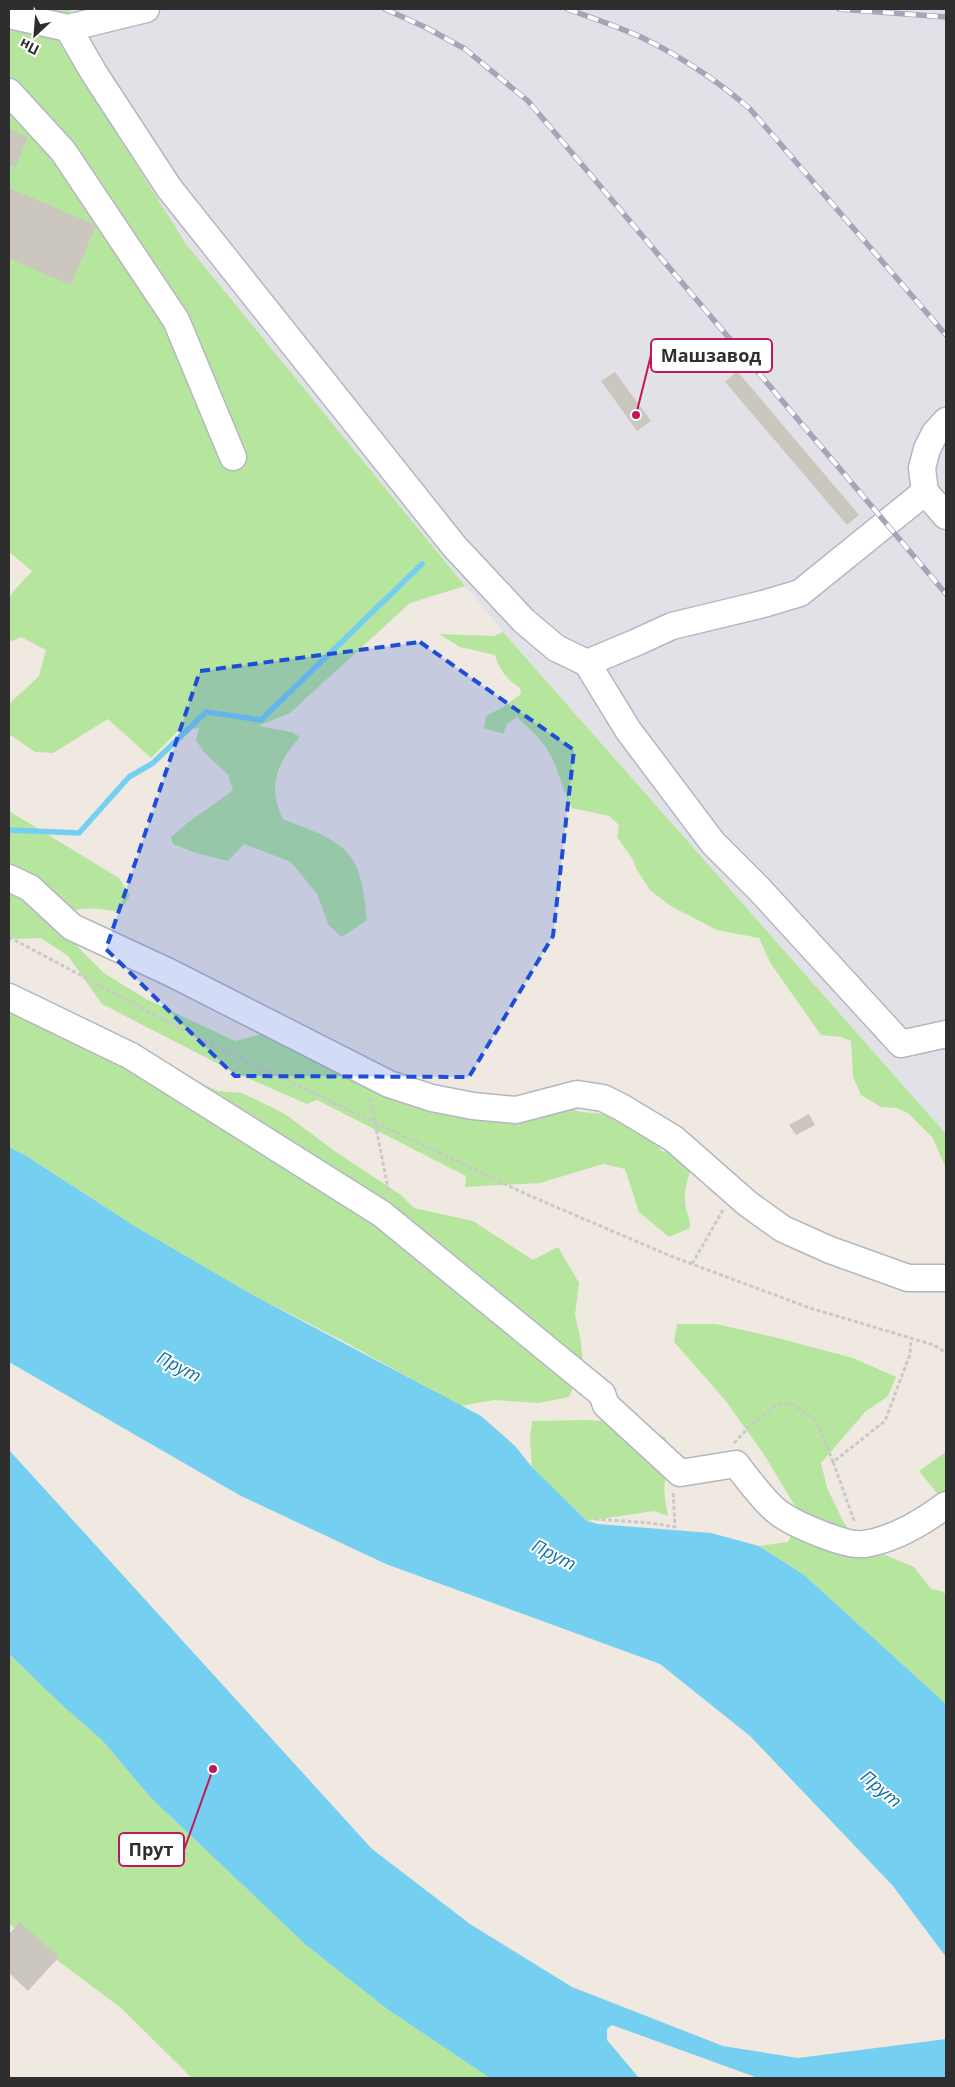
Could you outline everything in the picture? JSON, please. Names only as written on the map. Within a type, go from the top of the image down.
[{"type":"street","points":[[9,15],[68,28],[146,9]]},
{"type":"street","points":[[68,28],[94,73],[169,188],[454,546],[524,621],[556,648],[587,663],[628,730],[713,843],[760,890],[901,1044],[946,1034]]},
{"type":"street","points":[[9,92],[63,151],[176,320],[233,457]]},
{"type":"street","points":[[946,421],[935,432],[927,449],[922,468],[925,492],[946,516]]},
{"type":"street","points":[[587,663],[672,626],[800,593],[925,492]]},
{"type":"street","points":[[9,878],[30,888],[72,927],[172,973],[389,1084],[432,1098],[473,1106],[516,1110],[576,1094],[603,1098],[674,1140],[734,1192],[783,1228],[830,1250],[908,1278],[946,1278]]},
{"type":"street","points":[[9,997],[131,1056],[374,1209],[602,1394],[606,1405],[680,1473],[736,1464],[778,1512],[830,1538],[862,1545],[890,1536],[927,1519],[946,1505]]},
{"type":"path","points":[[9,937],[200,1039],[528,1195],[692,1264],[810,1308],[934,1344],[946,1353]]},
{"type":"path","points":[[364,1071],[396,1225]]},
{"type":"path","points":[[692,1264],[734,1192]]},
{"type":"path","points":[[833,1462],[885,1421],[910,1354],[911,1338]]},
{"type":"path","points":[[732,1446],[750,1426],[776,1405],[791,1404],[816,1420],[862,1545]]},
{"type":"path","points":[[596,1519],[651,1523],[675,1527],[672,1484],[680,1473]]},
{"type":"highlighted area","points":[[420,642],[574,750],[553,936],[469,1077],[235,1076],[106,949],[200,671]]},
{"type":"shaded area","points":[[71,9],[946,9],[946,1134],[503,632],[186,244],[57,41]]},
{"type":"green space","points":[[9,9],[71,9],[58,41],[186,244],[465,586],[410,603],[290,713],[258,726],[292,732],[300,737],[285,756],[277,775],[275,785],[276,796],[283,819],[328,838],[338,845],[354,862],[359,874],[367,920],[342,937],[329,926],[317,894],[291,862],[244,844],[228,861],[196,853],[173,844],[171,837],[233,790],[228,775],[203,751],[196,740],[199,728],[179,730],[151,758],[108,719],[53,753],[35,752],[9,734],[9,704],[39,676],[46,650],[21,637],[9,642],[9,599],[32,571],[9,552]]},
{"type":"green space","points":[[503,632],[946,1134],[946,1169],[933,1138],[908,1113],[897,1108],[881,1107],[861,1095],[853,1077],[851,1041],[841,1037],[821,1035],[771,964],[759,938],[717,930],[669,905],[650,890],[637,870],[632,858],[617,837],[619,825],[609,816],[572,808],[555,765],[545,746],[517,717],[507,724],[503,734],[484,728],[486,716],[521,694],[520,688],[504,674],[495,655],[460,647],[439,634],[494,636]]},
{"type":"green space","points":[[9,811],[119,878],[130,895],[120,912],[82,909],[67,913],[47,924],[77,946],[104,973],[146,999],[235,1041],[258,1035],[281,1035],[387,1090],[554,1105],[582,1112],[621,1118],[658,1144],[661,1151],[684,1154],[693,1163],[685,1196],[690,1228],[669,1237],[639,1212],[625,1169],[603,1164],[540,1183],[465,1187],[466,1176],[317,1100],[307,1104],[236,1073],[102,1004],[68,956],[41,938],[9,939]]},
{"type":"green space","points":[[9,987],[166,1068],[218,1091],[242,1093],[285,1114],[336,1152],[401,1195],[414,1208],[473,1221],[533,1260],[558,1247],[579,1283],[575,1315],[583,1362],[569,1397],[539,1403],[494,1400],[460,1406],[345,1342],[253,1295],[136,1227],[25,1155],[9,1147]]},
{"type":"green space","points":[[677,1324],[716,1324],[778,1338],[853,1358],[896,1377],[888,1396],[865,1412],[821,1463],[827,1488],[844,1523],[862,1545],[914,1567],[931,1589],[942,1591],[946,1595],[946,1704],[803,1574],[759,1546],[788,1542],[801,1516],[765,1456],[725,1400],[674,1342]]},
{"type":"green space","points":[[590,1420],[631,1424],[665,1437],[673,1457],[664,1486],[668,1516],[654,1511],[587,1521],[532,1467],[530,1439],[532,1421]]},
{"type":"green space","points":[[946,1452],[946,1504],[919,1471]]},
{"type":"green space","points":[[9,1654],[64,1707],[102,1740],[151,1798],[306,1945],[387,2009],[490,2078],[192,2078],[121,2008],[9,1924]]},
{"type":"water","name":"Прут","points":[[9,1147],[25,1155],[136,1227],[253,1295],[481,1416],[515,1446],[532,1467],[587,1521],[598,1524],[711,1533],[759,1546],[803,1574],[946,1704],[946,1957],[893,1886],[750,1736],[660,1664],[386,1564],[241,1496],[9,1362]]},
{"type":"water","points":[[9,1450],[372,1849],[470,1924],[572,1987],[723,2046],[798,2058],[946,2039],[946,2078],[758,2078],[612,2025],[607,2029],[607,2040],[639,2078],[490,2078],[387,2009],[306,1945],[151,1798],[102,1740],[64,1707],[9,1654]]},
{"type":"building","points":[[9,129],[28,137],[16,167],[9,164]]},
{"type":"building","points":[[9,188],[96,225],[71,285],[9,259]]},
{"type":"building","points":[[737,371],[859,515],[847,525],[725,382]]},
{"type":"building","points":[[615,372],[651,421],[637,431],[601,381]]},
{"type":"building","points":[[809,1114],[815,1125],[796,1135],[789,1125]]},
{"type":"building","points":[[20,1922],[59,1957],[28,1991],[9,1973],[9,1934]]},
{"type":"waterway","points":[[9,830],[79,833],[129,777],[153,763],[206,712],[261,720],[422,564]]},
{"type":"railway","points":[[385,9],[427,28],[465,49],[528,101],[946,594]]},
{"type":"railway","points":[[567,9],[629,32],[663,48],[714,81],[750,109],[946,335]]},
{"type":"railway","points":[[839,9],[946,17]]},
{"type":"place","name":"Машзавод","points":[[636,415]]},
{"type":"place","name":"Прут","points":[[213,1769]]}]
